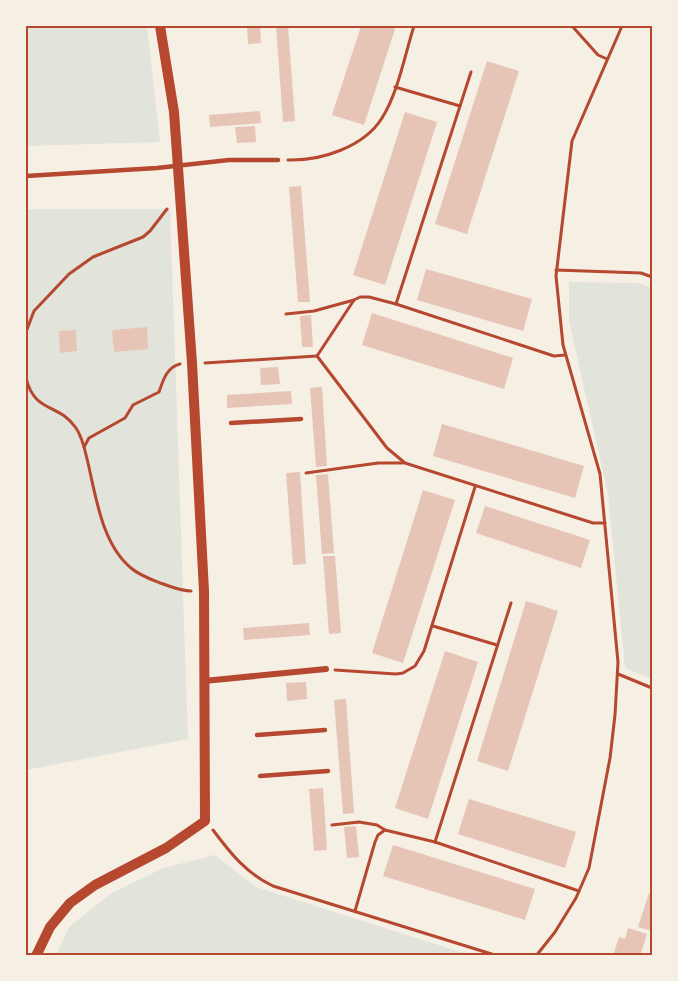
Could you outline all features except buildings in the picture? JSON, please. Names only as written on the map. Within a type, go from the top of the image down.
[{"type":"street","points":[[36,956],[50,927],[70,903],[95,885],[155,854],[206,821],[204,591],[192,363],[174,112],[160,26]]},
{"type":"street","points":[[203,681],[326,669]]},
{"type":"lane","points":[[26,176],[179,166],[229,160],[278,160]]},
{"type":"lane","points":[[231,423],[301,419]]},
{"type":"lane","points":[[257,735],[325,730]]},
{"type":"lane","points":[[260,777],[328,771]]},
{"type":"path","points":[[278,160],[298,160],[329,155],[365,137],[382,119],[395,87],[414,26]]},
{"type":"path","points":[[572,26],[598,55],[608,59]]},
{"type":"path","points":[[536,956],[555,932],[579,891],[589,868],[610,758],[618,674],[600,474],[565,355],[556,270],[572,141],[622,26]]},
{"type":"path","points":[[396,304],[471,72]]},
{"type":"path","points":[[395,87],[460,106]]},
{"type":"path","points":[[26,332],[34,311],[69,274],[93,257],[143,237],[181,190]]},
{"type":"path","points":[[556,270],[641,273],[652,277]]},
{"type":"path","points":[[286,314],[314,311],[360,297],[369,297],[554,356],[565,355]]},
{"type":"path","points":[[317,356],[354,300]]},
{"type":"path","points":[[84,448],[88,438],[126,418],[133,405],[159,392],[167,372],[176,364],[317,356]]},
{"type":"path","points":[[317,356],[387,448],[405,464]]},
{"type":"path","points":[[26,378],[35,400],[68,418],[77,429],[102,517],[118,553],[131,568],[147,578],[183,591],[204,591]]},
{"type":"path","points":[[306,473],[378,463],[405,464],[593,523],[605,523]]},
{"type":"path","points":[[326,669],[403,673],[415,666],[424,651],[433,626],[475,487]]},
{"type":"path","points":[[435,842],[512,603]]},
{"type":"path","points":[[433,626],[497,645]]},
{"type":"path","points":[[618,674],[652,688]]},
{"type":"path","points":[[206,821],[234,858],[258,879],[273,886],[498,956]]},
{"type":"path","points":[[332,825],[368,823],[377,825],[385,830],[435,842],[579,891]]},
{"type":"path","points":[[355,911],[375,842],[378,835],[385,830]]},
{"type":"shaded area","points":[[26,26],[147,26],[160,142],[26,146]]},
{"type":"shaded area","points":[[26,209],[170,209],[188,739],[26,770]]},
{"type":"shaded area","points":[[569,282],[638,283],[652,288],[652,679],[625,668],[608,494],[569,321]]},
{"type":"shaded area","points":[[215,855],[256,887],[470,955],[56,955],[69,927],[110,894],[163,868]]}]
